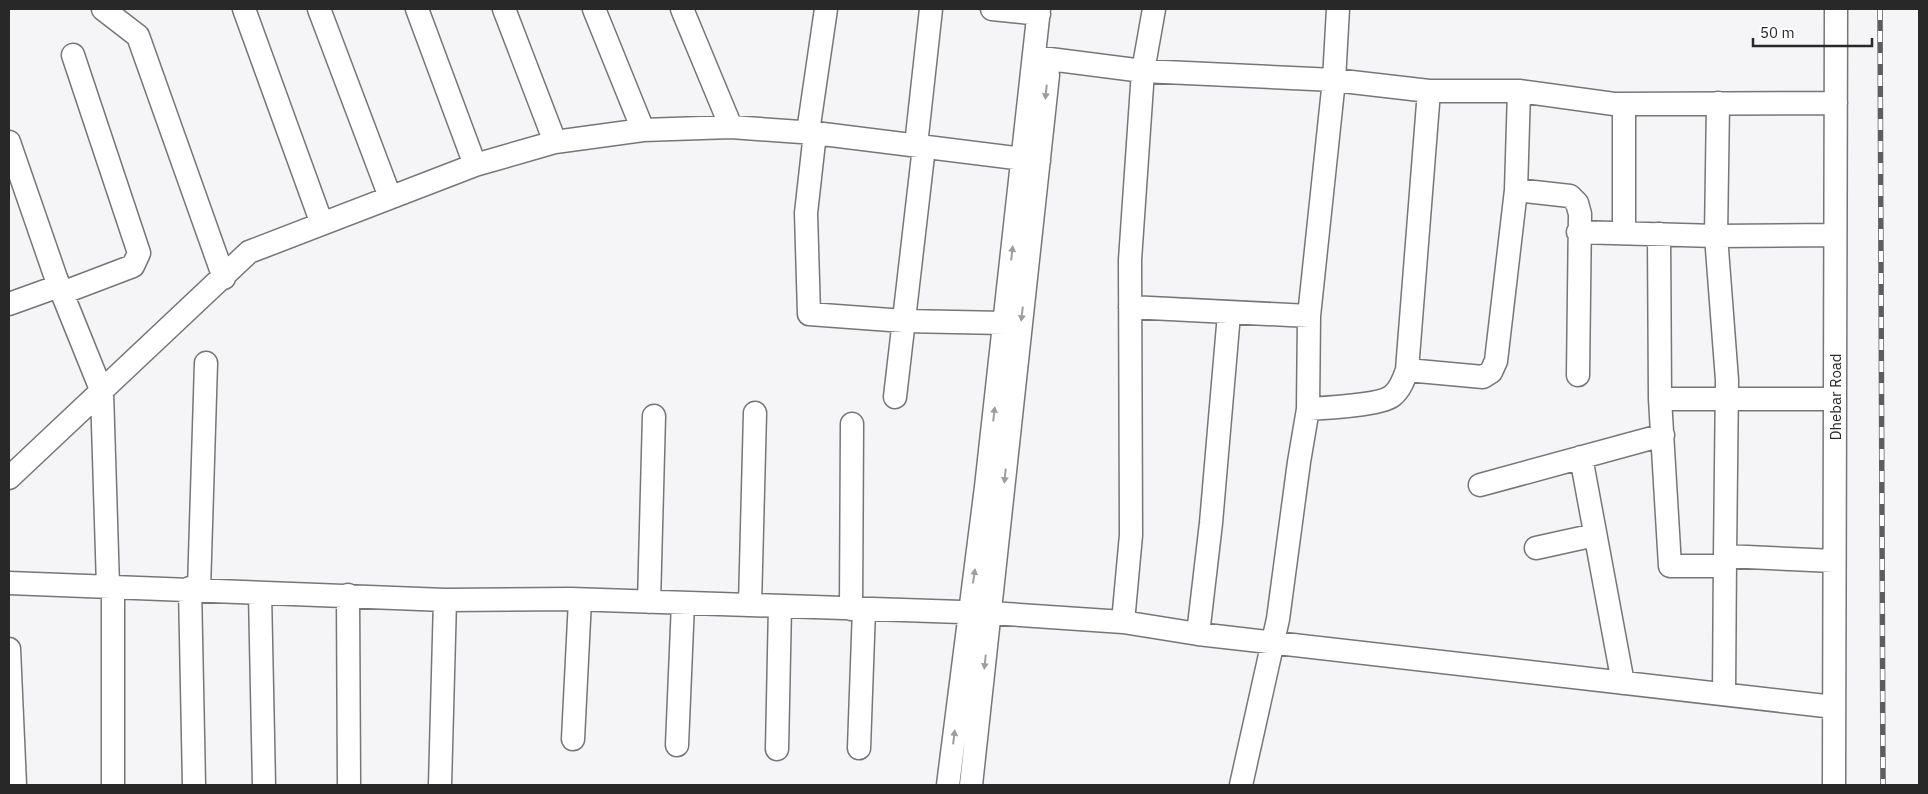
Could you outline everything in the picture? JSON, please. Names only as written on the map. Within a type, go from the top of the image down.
[{"type":"street","points":[[103,9],[138,36],[224,278]]},
{"type":"street","points":[[244,9],[322,224]]},
{"type":"street","points":[[319,9],[390,197]]},
{"type":"street","points":[[417,9],[475,165]]},
{"type":"street","points":[[504,9],[555,142]]},
{"type":"street","points":[[594,9],[643,130]]},
{"type":"street","points":[[682,9],[731,127]]},
{"type":"street","points":[[826,9],[812,132],[806,213],[809,314],[904,321],[1004,323]]},
{"type":"street","points":[[895,397],[904,321],[932,9]]},
{"type":"street","points":[[948,785],[980,614],[1042,59],[1044,10],[992,9]]},
{"type":"street","points":[[1124,622],[1131,535],[1130,260],[1143,72],[1154,9]]},
{"type":"street","points":[[1240,785],[1278,619],[1299,462],[1308,410],[1309,316],[1334,80],[1338,9]]},
{"type":"street","name":"Dhebar Road","points":[[1834,785],[1836,9]]},
{"type":"street","points":[[9,304],[133,266],[139,253],[72,55]]},
{"type":"street","points":[[1042,59],[1143,72],[1334,80],[1429,91],[1519,91],[1624,104],[1836,103]]},
{"type":"street","points":[[1308,410],[1371,403],[1392,397],[1402,384],[1407,370],[1429,91]]},
{"type":"street","points":[[1407,370],[1483,377],[1491,372],[1496,361],[1516,190],[1519,91]]},
{"type":"street","points":[[1718,103],[1716,236],[1728,380],[1726,399],[1724,694]]},
{"type":"street","points":[[1624,104],[1624,233]]},
{"type":"street","points":[[9,478],[224,278],[249,252],[475,165],[555,142],[643,130],[731,127],[812,132],[1030,160]]},
{"type":"street","points":[[9,142],[60,289],[102,392],[111,586],[113,785]]},
{"type":"street","points":[[971,785],[986,487],[1004,323],[1030,160]]},
{"type":"street","points":[[1516,190],[1570,196],[1577,203],[1580,214],[1578,232],[1578,375]]},
{"type":"street","points":[[1578,232],[1716,236],[1836,235]]},
{"type":"street","points":[[1659,234],[1660,399],[1670,566],[1725,561],[1834,561]]},
{"type":"street","points":[[1130,307],[1229,314],[1309,316]]},
{"type":"street","points":[[1198,634],[1229,314]]},
{"type":"street","points":[[194,785],[195,589],[206,363]]},
{"type":"street","points":[[1660,399],[1835,399]]},
{"type":"street","points":[[750,605],[755,413]]},
{"type":"street","points":[[649,602],[654,416]]},
{"type":"street","points":[[852,424],[858,609],[859,748]]},
{"type":"street","points":[[1480,485],[1662,435]]},
{"type":"street","points":[[1581,457],[1623,683]]},
{"type":"street","points":[[1536,548],[1595,535]]},
{"type":"street","points":[[9,583],[445,600],[580,600],[780,606],[1124,622],[1198,634],[1273,641],[1834,707]]},
{"type":"street","points":[[260,593],[264,785]]},
{"type":"street","points":[[348,595],[350,785]]},
{"type":"street","points":[[440,785],[445,600]]},
{"type":"street","points":[[573,739],[580,600]]},
{"type":"street","points":[[677,745],[683,603]]},
{"type":"street","points":[[777,749],[780,606]]},
{"type":"street","points":[[9,649],[15,785]]},
{"type":"railway","points":[[1880,9],[1883,785]]}]
